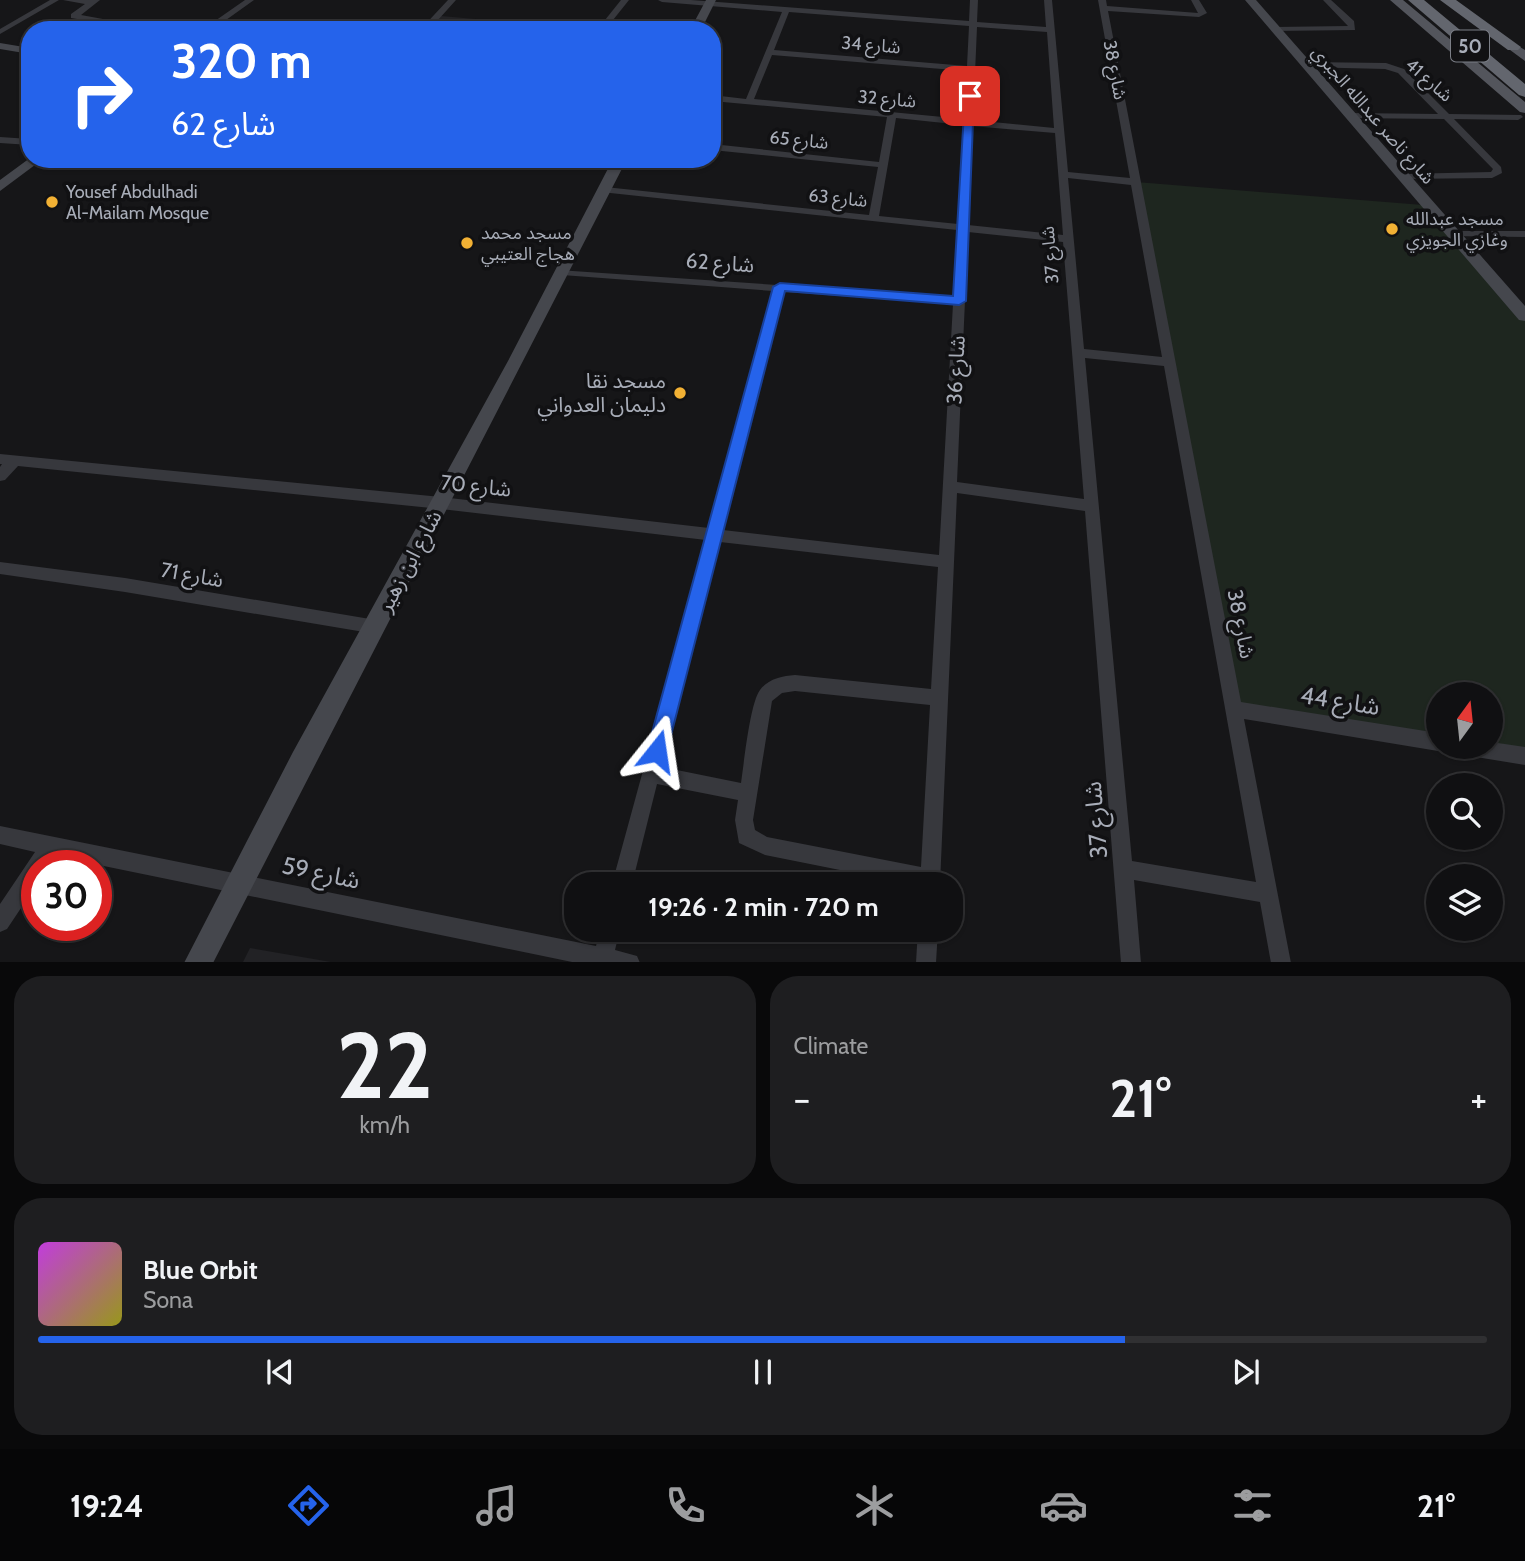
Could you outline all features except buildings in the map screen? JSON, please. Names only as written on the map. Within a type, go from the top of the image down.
[{"type":"highway","name":"50","points":[[1436,0],[1525,73]]},
{"type":"highway","points":[[1447,0],[1519,52]]},
{"type":"highway","points":[[1457,0],[1519,52]]},
{"type":"highway","name":"50","points":[[1402,1],[1525,92]]},
{"type":"main road","points":[[1402,1],[1522,113]]},
{"type":"street","points":[[0,32],[55,0]]},
{"type":"street","points":[[67,0],[94,1]]},
{"type":"street","points":[[219,21],[250,0]]},
{"type":"street","points":[[432,21],[452,0]]},
{"type":"street","points":[[608,21],[625,0]]},
{"type":"street","points":[[662,0],[1050,30]]},
{"type":"street","name":"شارع 36","points":[[930,872],[974,0]]},
{"type":"street","name":"شارع 37","points":[[1048,0],[1131,962]]},
{"type":"street","points":[[1103,4],[1199,15],[1203,13],[1195,0]]},
{"type":"street","name":"شارع ناصر عبدالله الجبري","points":[[1250,0],[1525,316]]},
{"type":"street","points":[[1275,29],[1352,28],[1327,0]]},
{"type":"street","points":[[94,1],[74,16],[104,21]]},
{"type":"street","points":[[700,21],[710,2]]},
{"type":"street","name":"شارع 38","points":[[1103,4],[1281,962]]},
{"type":"street","points":[[749,101],[786,10]]},
{"type":"street","points":[[0,37],[21,44]]},
{"type":"street","name":"شارع 34","points":[[769,52],[971,69]]},
{"type":"street","name":"شارع 41","points":[[1306,65],[1395,68],[1495,164],[1497,173],[1403,177]]},
{"type":"street","name":"شارع 32","points":[[721,99],[1059,131]]},
{"type":"street","name":"شارع 41","points":[[1349,116],[1522,113]]},
{"type":"street","points":[[873,219],[892,115]]},
{"type":"street","points":[[0,140],[21,141]]},
{"type":"street","name":"شارع 65","points":[[721,149],[883,165]]},
{"type":"street","points":[[0,187],[25,168]]},
{"type":"street","name":"شارع ابن زهير","points":[[198,962],[616,168]]},
{"type":"street","points":[[1063,175],[1136,182]]},
{"type":"street","name":"شارع 63","points":[[605,190],[1068,239]]},
{"type":"street","points":[[1453,234],[1525,234]]},
{"type":"street","name":"شارع 62","points":[[562,272],[959,301]]},
{"type":"street","points":[[625,872],[780,287]]},
{"type":"street","points":[[1078,353],[1169,362]]},
{"type":"street","points":[[0,476],[7,460]]},
{"type":"street","name":"شارع 70","points":[[7,460],[441,503],[946,562]]},
{"type":"street","points":[[950,486],[1091,506]]},
{"type":"street","name":"شارع 71","points":[[0,568],[125,585],[376,627]]},
{"type":"street","name":"شارع 36","points":[[889,872],[755,843],[746,836],[744,820],[764,698],[780,684],[795,683],[939,698]]},
{"type":"street","name":"شارع 44","points":[[1234,709],[1426,740]]},
{"type":"street","points":[[1503,752],[1525,756]]},
{"type":"street","points":[[651,774],[748,793]]},
{"type":"street","name":"شارع 59","points":[[0,835],[238,882],[602,960],[631,962]]},
{"type":"street","points":[[0,922],[51,845]]},
{"type":"street","points":[[1123,869],[1268,894]]},
{"type":"street","points":[[602,960],[607,942]]},
{"type":"street","points":[[926,962],[927,942]]},
{"type":"shaded area","points":[[441,16],[499,21],[437,21]]},
{"type":"shaded area","points":[[1136,182],[1423,205],[1525,316],[1525,756],[1503,750],[1503,682],[1426,682],[1426,740],[1234,709]]},
{"type":"shaded area","points":[[250,948],[331,962],[243,962]]},
{"type":"place","name":"Yousef Abdulhadi Al-Mailam Mosque","points":[[52,202]]},
{"type":"place","name":"مسجد عبدالله وغازي الجويزي","points":[[1392,229]]},
{"type":"place","name":"مسجد محمد هجاج العتيبي","points":[[467,243]]},
{"type":"place","name":"مسجد نقا دليمان العدواني","points":[[680,393]]},
{"type":"route","points":[[657,751],[780,287],[959,301],[970,96]]}]
